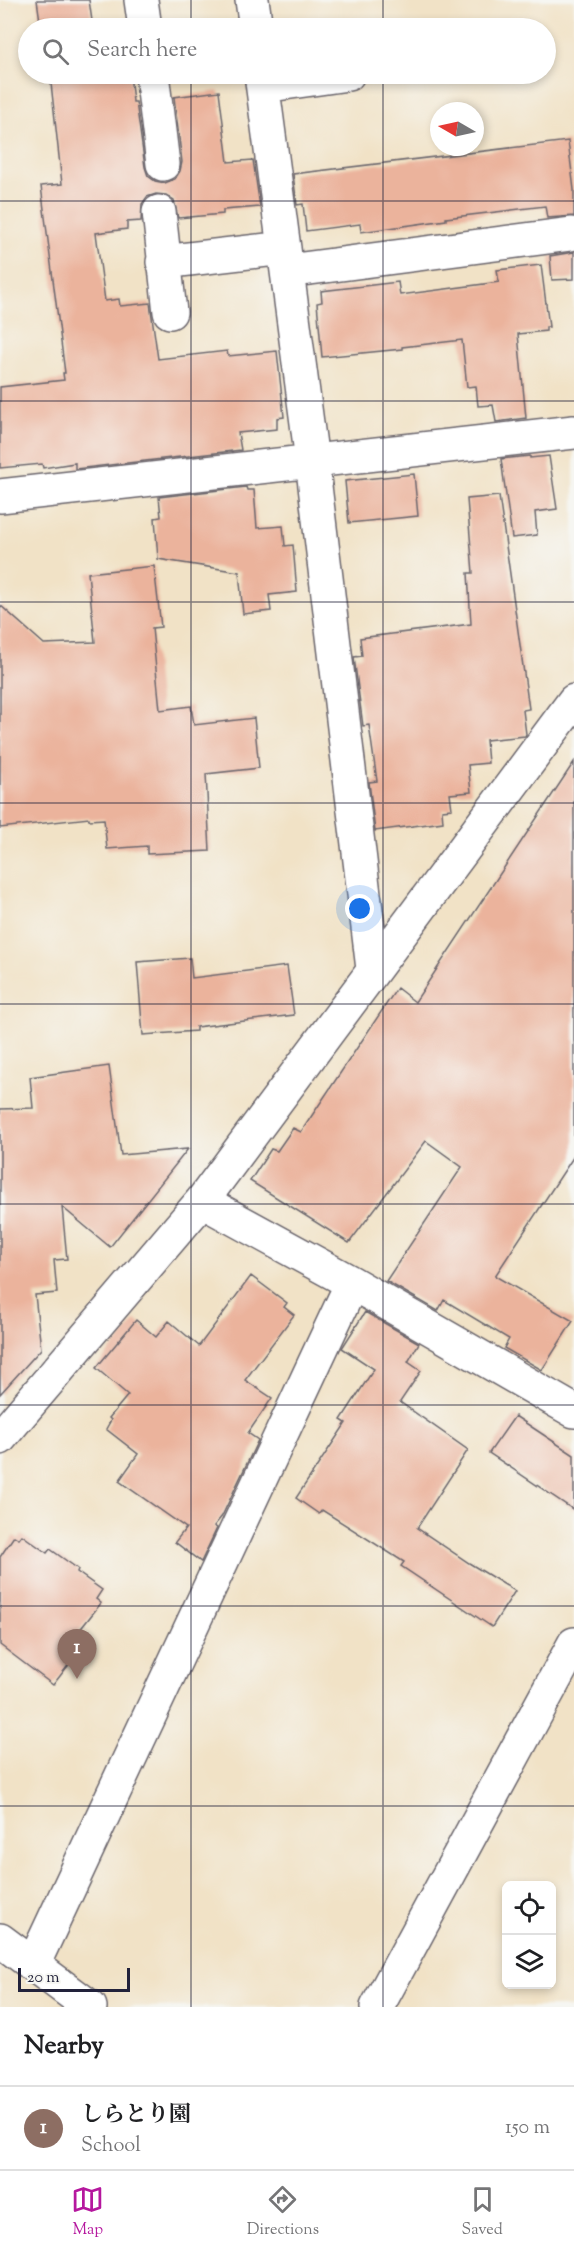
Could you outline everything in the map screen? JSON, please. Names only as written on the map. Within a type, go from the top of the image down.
[{"type":"street","points":[[141,0],[144,18]]},
{"type":"street","points":[[252,0],[255,18]]},
{"type":"street","points":[[153,84],[163,164]]},
{"type":"street","points":[[263,84],[312,461],[373,969]]},
{"type":"street","points":[[159,212],[170,312]]},
{"type":"street","points":[[164,262],[286,259],[571,234]]},
{"type":"street","points":[[0,496],[574,432]]},
{"type":"street","points":[[0,1438],[202,1201],[574,701]]},
{"type":"street","points":[[202,1201],[351,1283],[574,1411]]},
{"type":"street","points":[[33,1965],[351,1283]]},
{"type":"street","points":[[377,2007],[574,1644]]},
{"type":"street","points":[[0,1940],[90,2007]]},
{"type":"building","points":[[37,0],[89,0],[92,18],[40,18]]},
{"type":"building","points":[[51,84],[131,84],[148,176],[155,181],[165,183],[175,179],[182,162],[174,97],[219,91],[228,162],[253,160],[260,207],[223,210],[223,214],[178,218],[174,200],[166,195],[156,194],[147,197],[142,204],[141,221],[127,222],[127,229],[96,233],[105,301],[119,299],[120,306],[150,303],[158,359],[227,351],[228,356],[277,351],[284,417],[277,418],[277,429],[238,433],[241,450],[75,469],[75,463],[43,468],[42,464],[0,468],[0,387],[64,380],[63,373],[65,373],[41,186],[62,184]]},
{"type":"building","points":[[568,141],[574,190],[574,216],[547,218],[545,206],[446,218],[446,220],[361,232],[360,224],[306,231],[303,204],[297,205],[293,174],[443,156],[484,156],[484,151]]},
{"type":"building","points":[[574,252],[574,279],[552,280],[550,256]]},
{"type":"building","points":[[541,265],[549,327],[546,327],[546,331],[518,334],[526,418],[496,422],[493,405],[478,406],[476,386],[467,387],[462,340],[322,357],[317,303],[322,302],[321,291],[398,282],[400,295],[499,282],[497,270]]},
{"type":"building","points":[[530,456],[530,458],[549,456],[557,509],[535,512],[537,535],[512,538],[501,459]]},
{"type":"building","points":[[414,474],[418,516],[349,523],[345,481]]},
{"type":"building","points":[[246,487],[247,490],[254,490],[257,528],[283,526],[285,546],[293,545],[297,592],[269,595],[271,611],[243,614],[239,572],[158,559],[155,518],[161,517],[159,497]]},
{"type":"building","points":[[499,496],[529,709],[523,710],[526,734],[525,736],[486,740],[488,763],[468,765],[471,792],[450,794],[452,809],[442,810],[443,822],[375,831],[369,782],[377,781],[369,725],[363,726],[354,657],[362,656],[360,638],[471,624],[468,573],[473,573],[467,499]]},
{"type":"building","points":[[154,566],[161,627],[152,628],[160,710],[191,706],[194,725],[254,718],[259,768],[206,774],[210,851],[147,854],[147,846],[107,849],[104,819],[89,820],[89,818],[0,828],[0,605],[44,644],[95,642],[88,573]]},
{"type":"building","points":[[574,762],[574,1156],[495,1276],[573,1321],[542,1370],[504,1348],[509,1339],[444,1300],[438,1311],[386,1281],[462,1167],[426,1141],[349,1243],[250,1181],[271,1149],[277,1151],[293,1128],[301,1132],[397,988],[415,1002]]},
{"type":"building","points":[[190,958],[192,978],[287,966],[294,1015],[196,1027],[196,1031],[143,1035],[137,962]]},
{"type":"building","points":[[109,1066],[121,1155],[188,1149],[110,1247],[62,1207],[67,1259],[54,1260],[57,1293],[35,1295],[41,1349],[0,1394],[0,1109],[33,1108],[30,1077]]},
{"type":"building","points":[[251,1276],[287,1303],[284,1307],[294,1315],[245,1380],[272,1398],[248,1433],[258,1440],[222,1516],[214,1526],[217,1528],[201,1562],[175,1542],[186,1528],[119,1481],[138,1454],[106,1429],[111,1420],[109,1418],[128,1395],[96,1368],[136,1320],[156,1337],[169,1321],[199,1346]]},
{"type":"building","points":[[365,1312],[419,1343],[408,1362],[421,1371],[400,1402],[468,1450],[417,1528],[515,1591],[492,1627],[401,1566],[404,1562],[322,1510],[319,1514],[296,1498],[346,1423],[341,1420],[374,1369],[342,1348]]},
{"type":"building","points":[[515,1416],[574,1455],[574,1510],[489,1453]]},
{"type":"building","points":[[22,1535],[47,1553],[50,1549],[102,1590],[96,1599],[101,1603],[64,1650],[74,1658],[53,1685],[0,1645],[0,1557],[14,1536],[19,1539]]},
{"type":"place","name":"しらとり園","points":[[77,1679]]}]
